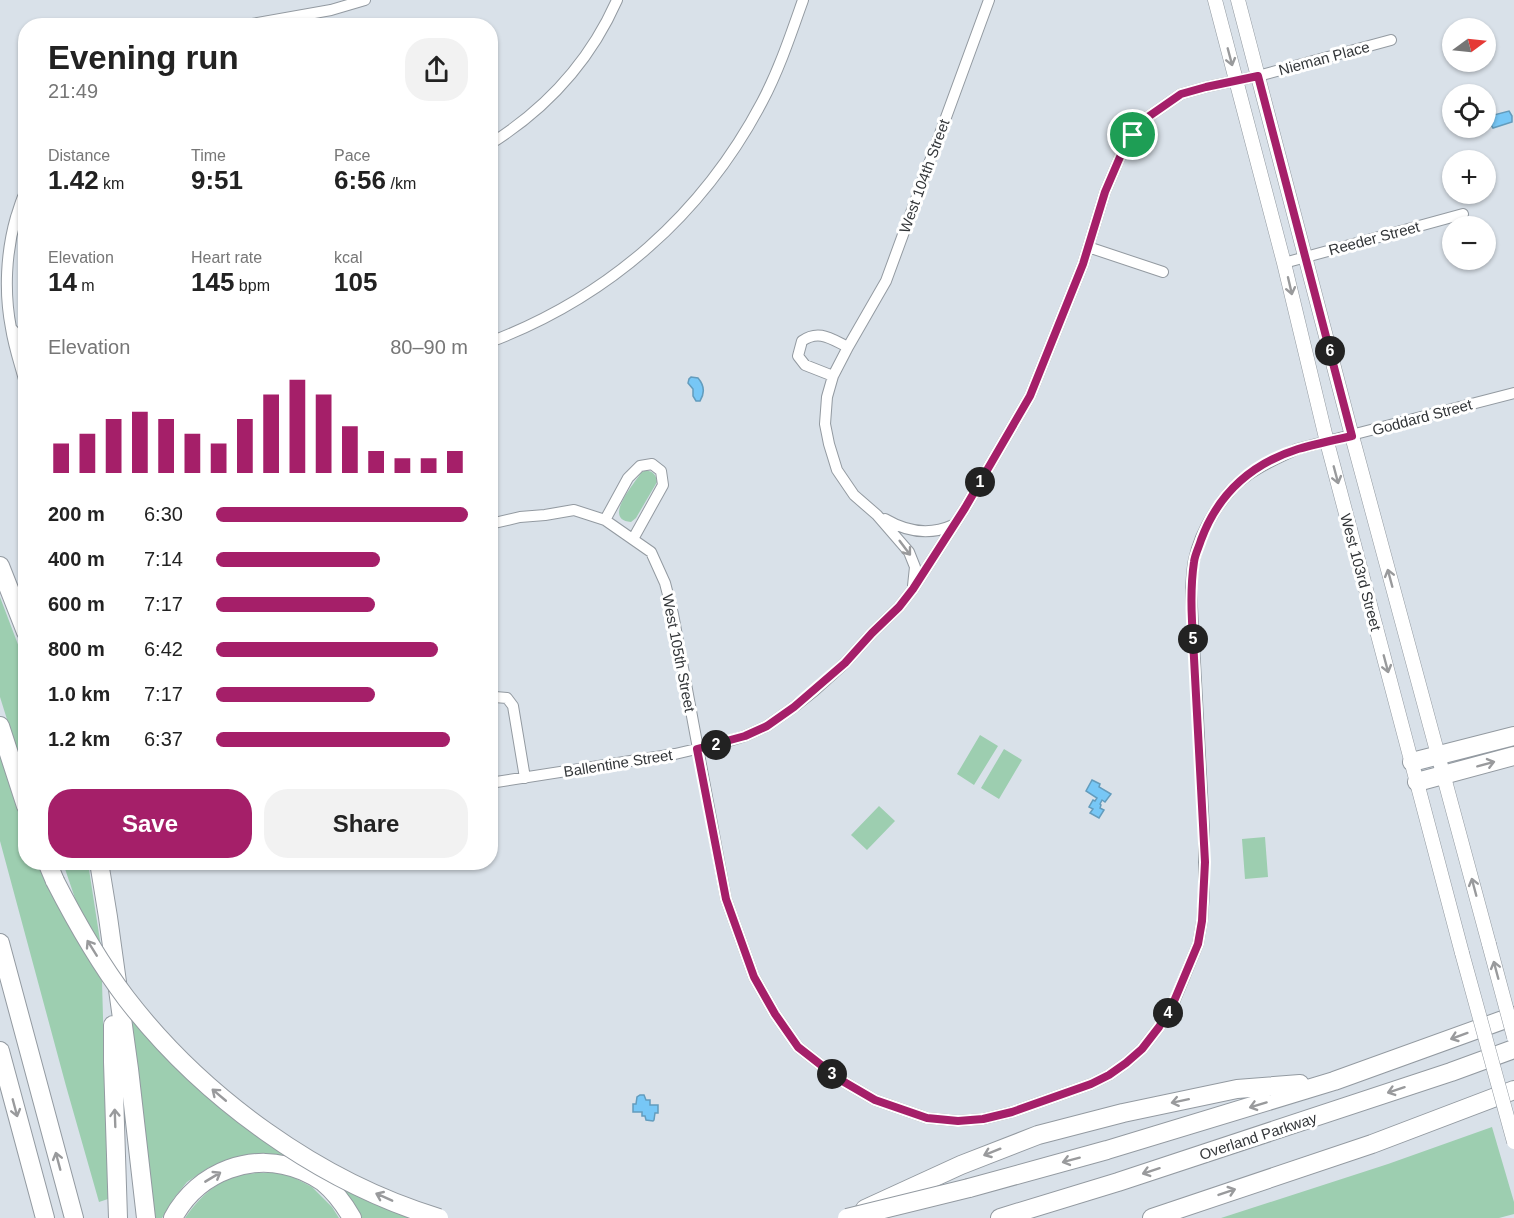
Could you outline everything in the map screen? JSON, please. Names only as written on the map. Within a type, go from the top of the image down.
[{"type":"highway","points":[[0,566],[18,612]]},
{"type":"highway","points":[[0,726],[18,781]]},
{"type":"highway","points":[[1412,762],[1514,736]]},
{"type":"highway","points":[[1417,782],[1514,756]]},
{"type":"highway","points":[[50,870],[77,923],[126,998],[171,1050],[217,1094],[277,1139],[330,1171],[392,1201],[439,1218]]},
{"type":"highway","points":[[100,870],[129,1069],[146,1218]]},
{"type":"highway","points":[[0,943],[74,1218]]},
{"type":"highway","points":[[114,965],[113,1062],[118,1218]]},
{"type":"highway","points":[[847,1218],[969,1188],[1118,1147],[1334,1081],[1514,1016]]},
{"type":"highway","name":"Overland Parkway","points":[[1000,1218],[1118,1182],[1514,1049]]},
{"type":"highway","points":[[0,1051],[45,1218]]},
{"type":"highway","points":[[847,1218],[960,1165],[1038,1135],[1123,1113],[1237,1089],[1334,1081]]},
{"type":"highway","points":[[1152,1218],[1372,1144],[1514,1090]]},
{"type":"highway","points":[[173,1218],[187,1197],[212,1176],[243,1164],[259,1162],[277,1163],[295,1168],[321,1181],[342,1201],[352,1218]]},
{"type":"main road","name":"West 103rd Street","points":[[1215,0],[1284,263],[1327,442],[1514,1142]]},
{"type":"main road","name":"West 103rd Street","points":[[1238,0],[1352,436],[1514,1037]]},
{"type":"street","points":[[286,18],[330,10],[364,0]]},
{"type":"street","points":[[498,139],[544,104],[568,79],[611,14],[617,0]]},
{"type":"street","points":[[498,339],[559,311],[597,288],[663,235],[692,205],[715,177],[763,102],[803,0]]},
{"type":"street","name":"West 104th Street","points":[[913,589],[915,567],[909,552],[877,515],[854,495],[837,470],[825,424],[827,397],[833,376],[886,281],[989,0]]},
{"type":"street","name":"Nieman Place","points":[[1258,76],[1391,40]]},
{"type":"street","name":"Ballentine Street","points":[[498,782],[675,754],[745,736],[767,726],[794,707],[845,663],[899,607],[913,589],[1030,396],[1083,264],[1105,192],[1120,157],[1133,135],[1145,119],[1181,94],[1258,76]]},
{"type":"street","points":[[18,214],[9,256],[7,293],[11,327],[18,355]]},
{"type":"street","name":"Reeder Street","points":[[1284,263],[1463,214]]},
{"type":"street","points":[[1088,247],[1163,272]]},
{"type":"street","points":[[11,327],[18,335]]},
{"type":"street","points":[[833,376],[806,365],[798,356],[802,340],[809,336],[820,335],[848,348]]},
{"type":"street","name":"Goddard Street","points":[[716,848],[726,899],[754,977],[775,1014],[798,1047],[839,1079],[875,1100],[927,1118],[958,1121],[983,1119],[1012,1112],[1091,1084],[1109,1075],[1142,1049],[1159,1027],[1172,1006],[1198,944],[1202,921],[1205,862],[1191,588],[1194,559],[1214,511],[1229,491],[1246,476],[1270,461],[1297,449],[1514,393]]},
{"type":"street","points":[[605,520],[628,478],[640,466],[652,464],[661,471],[663,485],[633,539]]},
{"type":"street","name":"West 105th Street","points":[[498,522],[574,510],[605,520],[651,552],[665,583],[673,614],[716,848]]},
{"type":"street","points":[[877,515],[900,528],[921,532],[943,530],[954,524]]},
{"type":"street","points":[[498,697],[507,698],[513,706],[525,778]]},
{"type":"green space","points":[[644,471],[653,473],[657,482],[636,518],[631,522],[623,520],[619,515],[623,501]]},
{"type":"green space","points":[[0,597],[18,645],[18,755],[0,697]]},
{"type":"green space","points":[[980,735],[998,746],[974,785],[957,774]]},
{"type":"green space","points":[[0,748],[18,806],[18,870],[42,870],[72,930],[102,981],[108,1199],[99,1202],[66,1086],[0,841]]},
{"type":"green space","points":[[1004,749],[1022,760],[999,799],[981,788]]},
{"type":"green space","points":[[879,806],[895,821],[867,850],[851,835]]},
{"type":"green space","points":[[1265,837],[1268,877],[1245,879],[1242,839]]},
{"type":"green space","points":[[65,870],[89,870],[101,947],[79,910]]},
{"type":"green space","points":[[132,1021],[223,1111],[289,1158],[229,1160],[208,1168],[187,1182],[162,1218],[155,1218]]},
{"type":"green space","points":[[1492,1127],[1514,1202],[1514,1214],[1499,1218],[1221,1218],[1388,1164]]},
{"type":"green space","points":[[256,1173],[285,1173],[312,1187],[332,1207],[339,1218],[185,1218],[215,1186],[234,1177]]},
{"type":"green space","points":[[337,1185],[419,1218],[359,1218]]},
{"type":"water","points":[[1509,111],[1512,122],[1496,127],[1496,114]]},
{"type":"water","points":[[691,377],[698,378],[702,384],[703,395],[700,401],[696,401],[693,389],[688,383]]},
{"type":"water","points":[[1092,780],[1111,794],[1105,802],[1102,800],[1100,804],[1100,808],[1104,810],[1099,818],[1090,813],[1093,809],[1089,807],[1097,798],[1086,791]]},
{"type":"water","points":[[640,1095],[650,1100],[650,1105],[658,1105],[658,1113],[655,1113],[653,1121],[646,1120],[642,1112],[633,1112],[633,1104],[636,1104],[637,1097]]},
{"type":"route","points":[[1258,76],[1352,436],[1297,449],[1270,461],[1246,476],[1229,491],[1214,511],[1194,559],[1191,588],[1205,862],[1202,921],[1198,944],[1172,1006],[1159,1027],[1142,1049],[1126,1063],[1091,1084],[1012,1112],[983,1119],[958,1121],[927,1118],[875,1100],[839,1079],[798,1047],[775,1014],[754,977],[726,899],[697,749],[745,736],[767,726],[794,707],[845,663],[899,607],[913,589],[965,508],[1030,396],[1083,264],[1105,192],[1120,157],[1133,135],[1145,119],[1181,94],[1258,76]]}]
